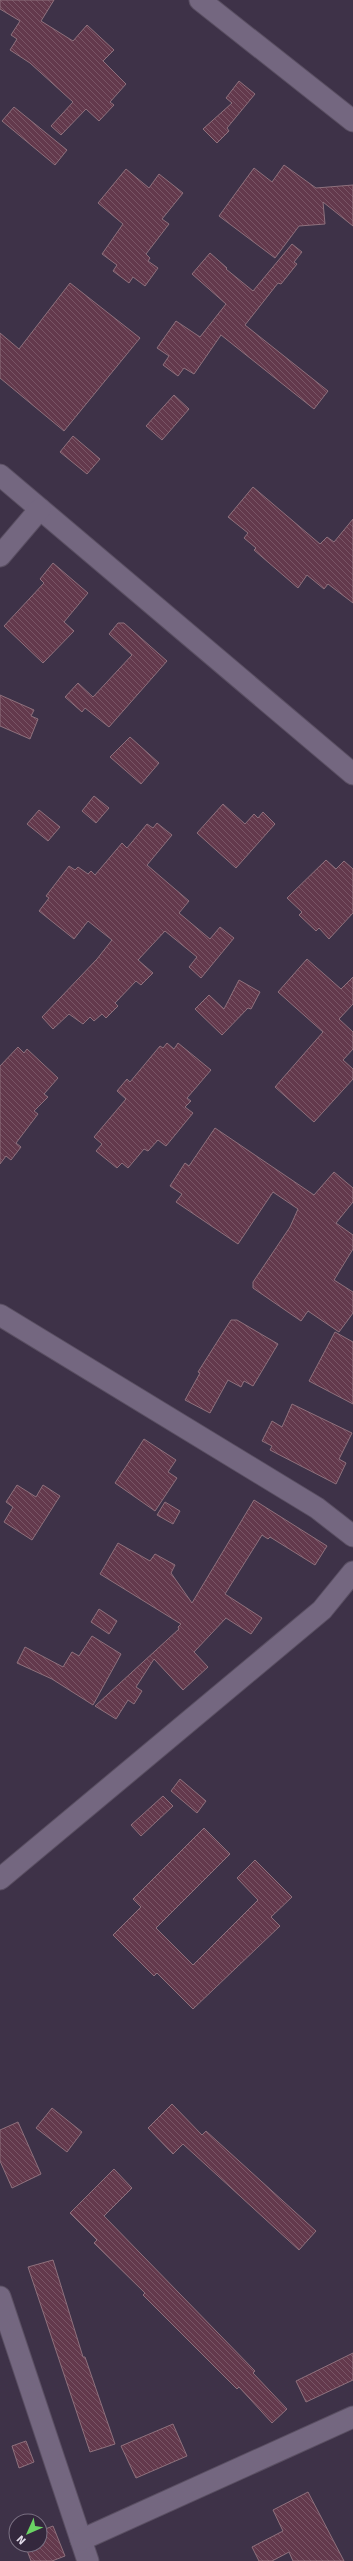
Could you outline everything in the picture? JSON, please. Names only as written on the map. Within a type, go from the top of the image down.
[{"type":"street","points":[[200,0],[353,121]]},
{"type":"street","points":[[0,475],[353,774]]},
{"type":"street","points":[[0,556],[40,509]]},
{"type":"street","points":[[0,1315],[317,1508],[353,1536]]},
{"type":"street","points":[[317,1508],[353,1518]]},
{"type":"street","points":[[0,1879],[322,1610],[353,1572]]},
{"type":"street","points":[[322,1610],[353,1596]]},
{"type":"street","points":[[0,2297],[88,2561]]},
{"type":"street","points":[[81,2540],[353,2417]]},
{"type":"building","points":[[0,0],[54,0],[41,21],[73,41],[87,25],[114,50],[103,61],[126,84],[110,102],[114,105],[99,121],[86,109],[61,135],[51,126],[73,102],[30,63],[10,50],[17,39],[11,35],[20,21],[0,9]]},
{"type":"building","points":[[239,81],[255,94],[227,128],[229,131],[217,143],[203,129],[232,103],[226,98]]},
{"type":"building","points":[[14,107],[67,150],[55,165],[2,121]]},
{"type":"building","points":[[284,165],[316,188],[353,185],[353,226],[323,202],[325,224],[299,226],[275,258],[219,216],[254,168],[272,182]]},
{"type":"building","points":[[126,169],[149,188],[159,174],[183,193],[162,219],[169,224],[146,254],[150,258],[148,261],[158,268],[145,286],[133,277],[129,283],[113,271],[117,265],[102,254],[123,224],[98,203]]},
{"type":"building","points":[[292,244],[302,252],[294,262],[297,264],[281,284],[278,283],[245,325],[328,391],[314,409],[221,335],[194,374],[184,368],[178,376],[163,365],[169,356],[157,348],[176,321],[200,337],[226,304],[192,274],[210,253],[227,268],[226,269],[253,291]]},
{"type":"building","points":[[70,283],[140,338],[64,431],[0,378],[0,333],[19,349]]},
{"type":"building","points":[[174,395],[189,409],[162,440],[146,426]]},
{"type":"building","points":[[73,436],[100,459],[87,474],[60,452]]},
{"type":"building","points":[[253,487],[320,544],[327,537],[334,542],[353,519],[353,603],[328,584],[324,589],[307,575],[298,588],[254,550],[256,548],[244,538],[248,533],[228,517]]},
{"type":"building","points":[[53,563],[88,593],[64,622],[74,631],[43,663],[4,626],[44,583],[40,579]]},
{"type":"building","points":[[118,623],[124,623],[167,661],[109,727],[85,708],[82,712],[65,697],[78,683],[93,697],[132,655],[109,634]]},
{"type":"building","points":[[0,695],[34,710],[31,716],[38,719],[30,739],[0,726]]},
{"type":"building","points":[[130,737],[159,763],[141,784],[110,757]]},
{"type":"building","points":[[94,796],[109,808],[96,823],[82,811]]},
{"type":"building","points":[[223,804],[245,824],[254,814],[258,818],[263,812],[275,824],[236,868],[197,833]]},
{"type":"building","points":[[39,810],[60,827],[48,841],[27,824]]},
{"type":"building","points":[[157,823],[172,835],[147,865],[189,901],[179,913],[210,939],[220,927],[234,938],[201,978],[189,967],[197,957],[165,931],[138,960],[153,973],[141,985],[136,981],[115,1003],[118,1006],[106,1018],[102,1014],[94,1021],[90,1017],[83,1024],[69,1014],[53,1029],[42,1017],[97,959],[112,940],[88,921],[74,939],[39,911],[49,898],[46,896],[69,866],[75,870],[78,867],[88,874],[91,871],[95,875],[122,843],[127,848],[147,824],[153,828]]},
{"type":"building","points":[[326,860],[336,869],[344,861],[353,869],[353,913],[329,939],[319,928],[316,931],[299,915],[302,912],[287,898]]},
{"type":"building","points":[[307,959],[341,989],[353,977],[353,1004],[339,1019],[353,1032],[353,1049],[343,1060],[353,1069],[353,1079],[314,1122],[275,1087],[323,1032],[278,992]]},
{"type":"building","points":[[239,980],[260,992],[251,1009],[248,1008],[222,1035],[195,1009],[209,995],[224,1009]]},
{"type":"building","points":[[167,1043],[174,1049],[178,1043],[211,1070],[187,1098],[191,1101],[185,1107],[193,1113],[166,1146],[158,1140],[148,1151],[144,1149],[128,1168],[122,1163],[117,1168],[96,1151],[102,1144],[94,1137],[126,1099],[117,1091],[127,1079],[130,1082],[160,1046],[163,1048]]},
{"type":"building","points":[[18,1047],[24,1053],[27,1049],[58,1078],[44,1094],[48,1097],[34,1111],[38,1114],[16,1143],[21,1147],[11,1160],[6,1156],[0,1164],[0,1066]]},
{"type":"building","points":[[215,1128],[314,1195],[334,1172],[353,1188],[353,1202],[336,1223],[353,1235],[353,1249],[334,1280],[353,1292],[353,1313],[339,1332],[308,1311],[301,1321],[253,1288],[253,1282],[290,1227],[298,1209],[273,1192],[238,1244],[176,1202],[182,1194],[170,1186],[185,1163],[189,1166]]},
{"type":"building","points":[[231,1320],[237,1320],[278,1344],[253,1386],[244,1381],[241,1387],[228,1380],[210,1413],[185,1400],[200,1373],[198,1372]]},
{"type":"building","points":[[335,1332],[353,1342],[353,1404],[309,1381]]},
{"type":"building","points":[[292,1404],[352,1433],[339,1459],[346,1463],[336,1484],[270,1450],[272,1446],[262,1441],[272,1421],[282,1427]]},
{"type":"building","points":[[144,1439],[176,1460],[168,1472],[177,1478],[155,1511],[115,1483]]},
{"type":"building","points":[[17,1485],[36,1497],[43,1485],[60,1496],[32,1540],[4,1522],[13,1507],[6,1502]]},
{"type":"building","points":[[254,1500],[327,1546],[315,1565],[270,1537],[268,1539],[262,1535],[225,1594],[262,1618],[251,1634],[226,1618],[194,1652],[208,1667],[183,1690],[154,1659],[136,1687],[142,1691],[134,1704],[128,1700],[116,1719],[95,1706],[179,1629],[178,1627],[181,1624],[100,1574],[118,1543],[150,1561],[155,1554],[175,1565],[171,1573],[192,1603]]},
{"type":"building","points":[[165,1502],[180,1511],[173,1524],[157,1515]]},
{"type":"building","points":[[99,1609],[117,1621],[109,1634],[91,1622]]},
{"type":"building","points":[[92,1636],[121,1654],[93,1705],[52,1679],[17,1663],[25,1647],[63,1667],[72,1652],[79,1656]]},
{"type":"building","points":[[180,1779],[206,1801],[197,1813],[171,1791]]},
{"type":"building","points":[[163,1796],[173,1806],[141,1836],[131,1825]]},
{"type":"building","points":[[204,1828],[230,1854],[156,1928],[193,1965],[258,1900],[237,1878],[255,1860],[292,1897],[271,1917],[280,1926],[193,2009],[157,1973],[154,1976],[113,1935],[141,1907],[133,1899]]},
{"type":"building","points":[[172,2104],[202,2135],[206,2131],[316,2231],[299,2250],[183,2144],[173,2154],[148,2128]]},
{"type":"building","points":[[52,2108],[82,2132],[67,2152],[36,2128]]},
{"type":"building","points":[[18,2122],[41,2174],[12,2188],[0,2161],[0,2130]]},
{"type":"building","points":[[114,2169],[132,2188],[104,2216],[255,2371],[253,2373],[287,2409],[272,2423],[239,2387],[237,2389],[143,2295],[145,2293],[94,2243],[97,2240],[70,2213]]},
{"type":"building","points":[[53,2260],[83,2357],[85,2357],[115,2444],[90,2452],[28,2267]]},
{"type":"building","points":[[353,2353],[353,2380],[306,2402],[296,2381]]},
{"type":"building","points":[[173,2424],[187,2456],[136,2478],[121,2446]]},
{"type":"building","points":[[26,2441],[34,2462],[19,2468],[12,2446]]},
{"type":"building","points":[[308,2492],[344,2561],[293,2561],[289,2552],[272,2561],[259,2561],[252,2547],[283,2531],[273,2510]]},
{"type":"building","points":[[53,2526],[65,2556],[52,2561],[31,2561],[28,2553],[48,2553],[48,2528]]}]
